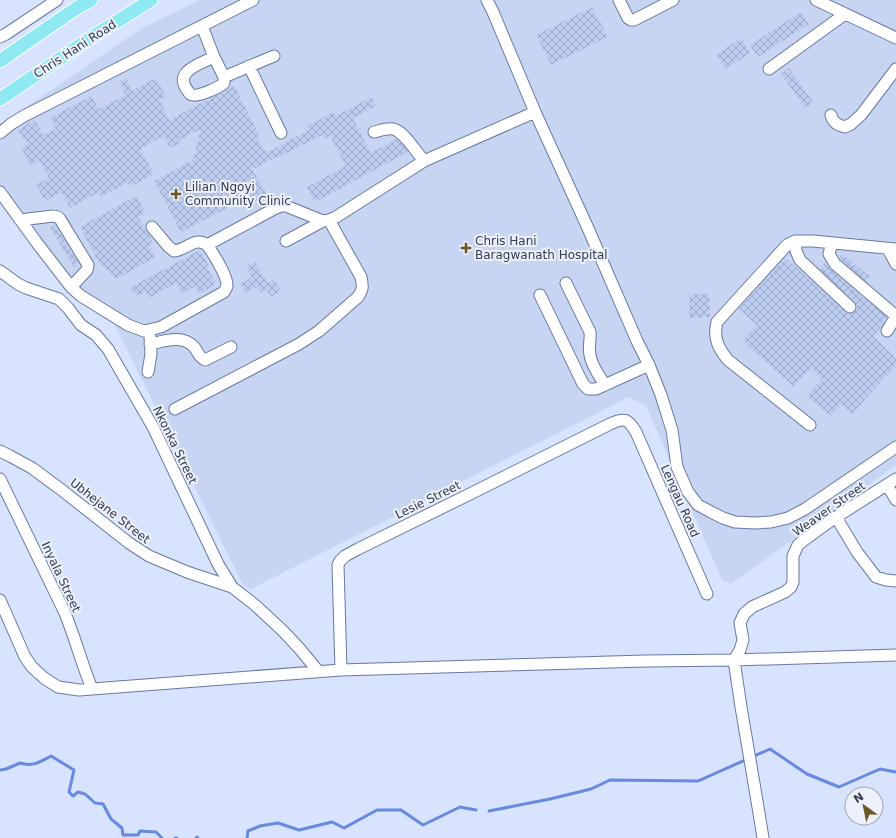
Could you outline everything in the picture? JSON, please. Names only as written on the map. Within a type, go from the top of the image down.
[{"type":"main road","points":[[0,61],[91,0]]},
{"type":"main road","name":"Chris Hani Road","points":[[0,99],[89,39],[151,0]]},
{"type":"street","points":[[0,37],[57,0]]},
{"type":"street","points":[[0,133],[24,116],[253,0]]},
{"type":"street","points":[[487,0],[494,12],[535,112],[649,365],[661,395],[672,430],[676,467],[688,492],[698,505],[723,518],[735,522],[755,524],[788,518],[805,509],[896,447]]},
{"type":"street","points":[[619,0],[628,18],[634,20],[674,0]]},
{"type":"street","points":[[816,0],[896,38]]},
{"type":"street","points":[[769,69],[845,14]]},
{"type":"street","points":[[202,26],[224,77],[224,83],[221,86],[194,96],[184,85],[183,77],[190,69],[214,56]]},
{"type":"street","points":[[224,77],[274,56]]},
{"type":"street","points":[[249,66],[281,133]]},
{"type":"street","points":[[831,115],[832,119],[837,125],[844,127],[851,124],[861,114],[896,69]]},
{"type":"street","points":[[286,241],[326,220],[336,217],[424,161],[535,112]]},
{"type":"street","points":[[374,132],[385,129],[394,129],[403,135],[424,161]]},
{"type":"street","points":[[0,192],[71,288],[81,296],[128,325],[144,331],[149,331],[169,324],[224,292],[227,286],[226,278],[204,242],[195,243],[178,250],[174,250],[168,246],[152,227]]},
{"type":"street","points":[[174,409],[298,344],[319,331],[358,297],[362,290],[363,285],[361,277],[326,220],[288,206],[281,206],[274,209],[207,245]]},
{"type":"street","points":[[20,220],[53,216],[60,219],[88,265],[87,270],[71,288]]},
{"type":"street","points":[[796,241],[796,251],[800,260],[850,307]]},
{"type":"street","points":[[810,425],[722,354],[715,336],[717,322],[787,245],[796,241],[813,241],[892,249],[896,264]]},
{"type":"street","points":[[832,243],[829,254],[835,264],[896,316],[887,331]]},
{"type":"street","name":"Nkonka Street","points":[[0,271],[26,288],[59,299],[81,325],[96,335],[108,349],[153,427],[218,564],[232,587]]},
{"type":"street","points":[[566,283],[590,332],[591,336],[589,350],[591,360],[605,385]]},
{"type":"street","points":[[540,295],[583,384],[588,389],[596,389],[649,365]]},
{"type":"street","points":[[148,372],[151,354],[149,331]]},
{"type":"street","points":[[150,344],[172,340],[184,340],[195,348],[199,356],[205,360],[231,347]]},
{"type":"street","name":"Lesie Street","points":[[341,670],[338,565],[342,559],[348,554],[610,424],[621,420],[627,421]]},
{"type":"street","name":"Lengau Road","points":[[627,421],[636,432],[707,594]]},
{"type":"street","name":"Ubhejane Street","points":[[0,451],[32,468],[129,543],[149,556],[187,572],[232,587],[255,605],[282,630],[318,671]]},
{"type":"street","name":"Inyala Street","points":[[0,479],[65,613],[92,689]]},
{"type":"street","points":[[891,482],[896,500]]},
{"type":"street","name":"Weaver Street","points":[[734,660],[740,650],[743,640],[740,623],[744,614],[752,607],[788,590],[791,587],[793,582],[793,556],[798,545],[836,517],[891,482]]},
{"type":"street","points":[[836,517],[857,552],[876,577],[896,581]]},
{"type":"street","points":[[0,600],[25,657],[32,667],[44,678],[58,687],[79,690],[341,670],[896,655]]},
{"type":"street","points":[[734,660],[740,707],[763,838]]},
{"type":"shaded area","name":"Chris Hani Baragwanath Hospital","points":[[199,0],[896,0],[896,465],[731,584],[722,580],[646,406],[629,397],[251,589],[243,585],[115,325],[74,298],[0,198],[0,125],[142,28]]},
{"type":"building","points":[[592,7],[608,37],[551,65],[536,35]]},
{"type":"building","points":[[801,12],[809,24],[758,57],[750,45]]},
{"type":"building","points":[[741,38],[750,53],[726,69],[716,55]]},
{"type":"building","points":[[789,68],[813,102],[805,108],[781,74]]},
{"type":"building","points":[[126,78],[132,91],[156,78],[166,97],[160,101],[169,120],[234,86],[259,135],[257,137],[266,153],[309,130],[307,126],[334,112],[336,116],[371,97],[376,106],[353,118],[371,153],[397,139],[408,152],[315,202],[307,187],[346,166],[330,136],[324,139],[322,135],[251,170],[254,172],[267,195],[244,207],[241,201],[181,232],[154,181],[190,162],[192,164],[201,129],[179,140],[181,143],[170,148],[164,136],[140,149],[154,174],[130,187],[128,182],[101,197],[99,192],[70,208],[61,192],[45,201],[36,185],[49,178],[39,160],[30,165],[21,148],[28,144],[18,130],[34,120],[44,135],[56,129],[50,118],[91,96],[99,109],[126,95],[119,82]]},
{"type":"building","points":[[136,196],[146,213],[138,217],[153,243],[149,246],[155,257],[117,279],[99,263],[80,227]]},
{"type":"building","points":[[55,225],[79,264],[74,267],[50,228]]},
{"type":"building","points":[[200,250],[209,266],[207,267],[216,284],[199,294],[195,286],[182,294],[176,283],[149,298],[146,292],[138,296],[129,288]]},
{"type":"building","points":[[843,254],[870,277],[866,282],[839,258]]},
{"type":"building","points":[[785,258],[848,314],[855,312],[857,305],[820,270],[825,263],[830,269],[887,317],[883,325],[873,336],[896,358],[896,365],[852,414],[841,404],[830,416],[807,396],[822,379],[811,368],[794,387],[742,341],[757,325],[739,309]]},
{"type":"building","points":[[255,262],[268,283],[274,280],[281,291],[271,297],[266,289],[261,293],[257,286],[246,293],[240,284],[252,277],[246,267]]},
{"type":"building","points":[[689,294],[709,294],[710,317],[689,318]]},
{"type":"waterway","points":[[489,811],[591,789],[610,780],[698,781],[770,749],[807,774],[839,787],[880,769],[896,772]]},
{"type":"waterway","points":[[0,770],[20,763],[36,763],[51,756],[74,770],[69,792],[73,796],[78,792],[85,794],[95,803],[103,804],[111,819],[122,828],[123,835],[138,835],[140,831],[156,832],[162,838]]},
{"type":"waterway","points":[[247,838],[248,831],[260,826],[278,823],[299,830],[332,822],[344,828],[377,810],[401,810],[423,825],[460,807],[476,810]]},
{"type":"place","name":"Lilian Ngoyi Community Clinic","points":[[176,194]]},
{"type":"place","name":"Chris Hani Baragwanath Hospital","points":[[466,248]]}]
